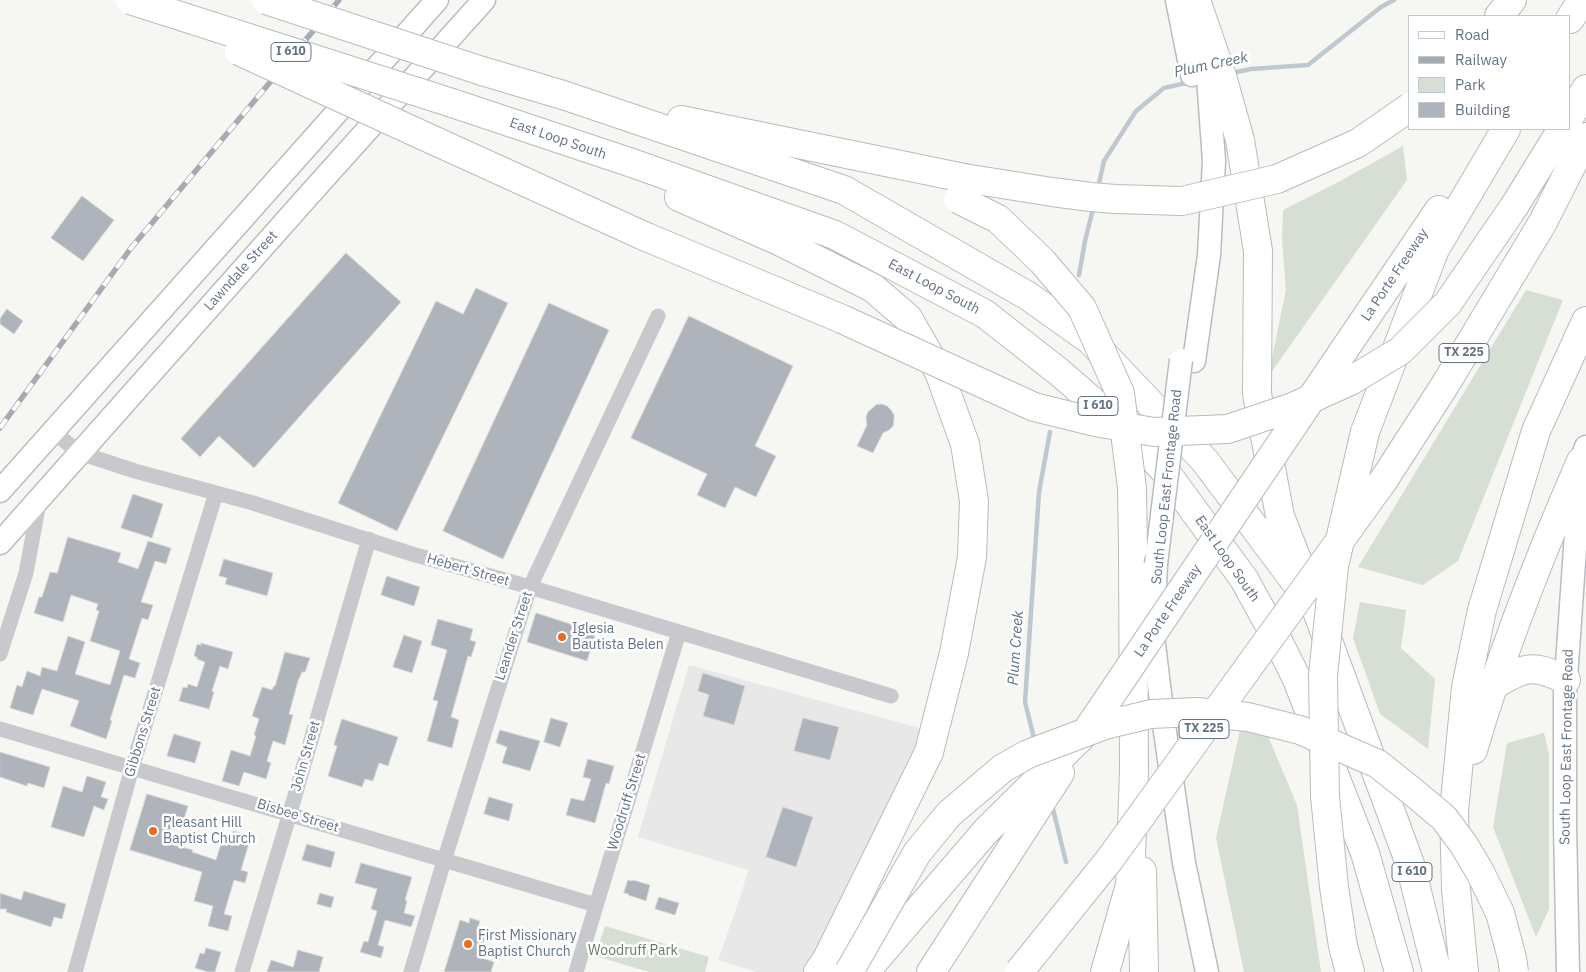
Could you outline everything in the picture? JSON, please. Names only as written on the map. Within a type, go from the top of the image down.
[{"type":"highway","name":"East Loop South","points":[[129,0],[452,103],[835,234],[985,314],[1058,372],[1140,444],[1165,471],[1244,579],[1296,677],[1365,853],[1399,972]]},
{"type":"highway","points":[[129,0],[644,236],[842,319],[1034,407],[1096,422],[1154,432],[1228,429],[1301,403],[1352,380],[1400,351],[1448,303],[1515,205],[1561,130]]},
{"type":"highway","name":"I 610","points":[[266,0],[563,96],[844,190],[1028,296],[1090,340],[1205,461],[1317,611],[1410,864],[1437,972]]},
{"type":"highway","points":[[1194,0],[1199,43],[1237,127],[1240,140],[1258,251],[1257,394],[1280,516],[1317,611]]},
{"type":"highway","points":[[1500,15],[1512,0]]},
{"type":"highway","points":[[1571,114],[1586,89]]},
{"type":"highway","points":[[563,96],[783,141],[961,188],[1052,192],[1116,199],[1182,201],[1277,179],[1358,143],[1408,108]]},
{"type":"highway","points":[[518,125],[779,241],[873,288],[908,318],[939,372],[965,444],[974,501],[972,557],[954,652],[929,752],[827,959],[818,972]]},
{"type":"highway","name":"La Porte Freeway","points":[[933,970],[1086,732],[1494,130]]},
{"type":"highway","points":[[1350,972],[1343,946],[1334,887],[1325,796],[1323,676],[1334,566],[1365,432],[1435,249],[1505,130]]},
{"type":"highway","name":"TX 225","points":[[1019,972],[1110,859],[1383,481],[1445,385],[1542,222],[1586,137]]},
{"type":"highway","points":[[961,188],[998,219],[1042,261],[1082,308],[1120,393],[1132,488],[1134,770],[1130,885],[1105,972]]},
{"type":"highway","points":[[1464,972],[1456,890],[1454,811],[1466,688],[1482,610],[1536,431],[1586,322]]},
{"type":"highway","points":[[1454,811],[1492,687],[1556,517],[1584,454]]},
{"type":"highway","points":[[1492,687],[1507,677],[1528,668],[1553,673],[1566,680]]},
{"type":"highway","points":[[849,972],[917,853],[949,814],[1002,768],[1028,754],[1105,724],[1151,714],[1197,712],[1248,717],[1300,730],[1378,764],[1413,792],[1444,818],[1464,845],[1480,872],[1500,913],[1514,972]]},
{"type":"highway","points":[[865,972],[986,831],[1086,732]]},
{"type":"highway","points":[[1134,770],[1142,874],[1144,972]]},
{"type":"main road","points":[[0,491],[436,0]]},
{"type":"main road","name":"Lawndale Street","points":[[0,543],[484,0]]},
{"type":"main road","name":"South Loop East Frontage Road","points":[[1177,0],[1199,43],[1208,78],[1206,141],[1214,161],[1209,255],[1188,360],[1181,471],[1164,564],[1154,636],[1163,718],[1184,862],[1207,972]]},
{"type":"main road","points":[[214,249],[240,272]]},
{"type":"main road","name":"South Loop East Frontage Road","points":[[1568,972],[1565,825],[1566,680],[1584,454]]},
{"type":"main road","name":"South Loop East Frontage Road","points":[[1164,564],[1169,635],[1178,716],[1199,860],[1223,972]]},
{"type":"street","name":"Leander Street","points":[[411,972],[530,587],[658,316]]},
{"type":"street","name":"Hebert Street","points":[[52,431],[80,452],[135,471],[216,493],[369,539],[412,554],[530,587],[891,696]]},
{"type":"street","name":"Gibbons Street","points":[[75,972],[132,768],[216,493]]},
{"type":"street","points":[[0,654],[26,573],[40,499]]},
{"type":"street","name":"John Street","points":[[242,972],[369,539]]},
{"type":"street","name":"Woodruff Street","points":[[576,972],[679,632]]},
{"type":"street","name":"Bisbee Street","points":[[0,729],[290,813],[444,861],[596,905]]},
{"type":"shaded area","points":[[689,665],[923,729],[892,810],[846,903],[804,972],[756,972],[718,960],[748,870],[638,837]]},
{"type":"green space","points":[[1403,146],[1407,180],[1268,377],[1286,290],[1282,240],[1283,210]]},
{"type":"green space","points":[[1526,290],[1563,300],[1458,561],[1423,585],[1358,567]]},
{"type":"green space","points":[[1360,602],[1406,610],[1401,648],[1435,679],[1428,749],[1380,714],[1353,638]]},
{"type":"green space","points":[[1243,717],[1265,729],[1297,805],[1321,972],[1244,972],[1216,838]]},
{"type":"green space","points":[[1544,733],[1549,754],[1549,909],[1536,937],[1493,827],[1507,743]]},
{"type":"green space","name":"Woodruff Park","points":[[605,926],[709,957],[705,972],[649,972],[595,956]]},
{"type":"building","points":[[82,196],[114,220],[83,261],[51,238]]},
{"type":"building","points":[[346,253],[401,302],[254,468],[219,436],[200,457],[181,439]]},
{"type":"building","points":[[476,288],[508,303],[397,531],[338,503],[436,301],[463,314]]},
{"type":"building","points":[[549,303],[609,330],[503,559],[443,531]]},
{"type":"building","points":[[7,309],[23,321],[14,334],[0,324],[0,319]]},
{"type":"building","points":[[689,316],[793,366],[755,446],[776,456],[756,497],[735,487],[725,508],[697,495],[707,474],[631,438]]},
{"type":"building","points":[[882,404],[887,406],[894,415],[893,426],[883,433],[873,453],[857,446],[867,425],[866,417],[868,412],[876,405]]},
{"type":"building","points":[[133,494],[163,504],[152,538],[121,528]]},
{"type":"building","points":[[68,537],[121,553],[118,562],[138,569],[148,541],[171,548],[166,564],[155,561],[141,602],[153,605],[148,620],[142,618],[129,659],[140,663],[135,678],[124,675],[106,739],[70,726],[79,701],[77,700],[42,689],[33,715],[10,708],[17,685],[22,687],[27,671],[40,676],[42,667],[57,671],[68,636],[85,642],[75,674],[110,685],[120,651],[90,641],[99,611],[96,610],[98,604],[71,595],[63,622],[34,613],[39,597],[42,597],[50,572],[57,573]]},
{"type":"building","points":[[224,559],[273,573],[267,596],[225,584],[227,578],[219,576]]},
{"type":"building","points":[[387,576],[420,587],[414,606],[381,595]]},
{"type":"building","name":"Iglesia Bautista Belen","points":[[536,613],[596,632],[587,661],[527,642]]},
{"type":"building","points":[[438,619],[473,629],[470,640],[476,642],[471,657],[468,656],[451,717],[459,720],[452,748],[427,741],[438,701],[433,700],[447,650],[431,645]]},
{"type":"building","points":[[404,635],[422,641],[412,673],[393,667]]},
{"type":"building","points":[[201,643],[233,652],[228,669],[220,666],[212,691],[214,692],[209,709],[179,701],[183,687],[187,688],[188,684],[197,687],[205,662],[194,656],[197,644],[201,645]]},
{"type":"building","points":[[285,652],[310,658],[305,672],[302,672],[298,681],[289,714],[293,715],[285,745],[273,741],[267,761],[271,763],[266,779],[244,772],[239,786],[222,781],[231,750],[250,756],[259,719],[252,716],[262,687],[272,690],[275,686]]},
{"type":"building","points":[[703,673],[745,686],[734,725],[703,716],[709,695],[698,691]]},
{"type":"building","points":[[551,718],[568,723],[560,747],[544,742]]},
{"type":"building","points":[[803,718],[839,727],[830,760],[794,751]]},
{"type":"building","points":[[342,719],[398,737],[388,766],[379,763],[373,781],[365,779],[362,787],[328,776],[337,746],[334,745]]},
{"type":"building","points":[[500,730],[540,741],[530,771],[502,763],[507,747],[496,743]]},
{"type":"building","points":[[174,734],[201,742],[195,763],[167,756]]},
{"type":"building","points":[[0,752],[50,767],[44,788],[28,783],[27,786],[0,777]]},
{"type":"building","points":[[588,759],[614,766],[609,784],[606,783],[595,823],[566,815],[571,798],[584,801],[591,779],[583,777]]},
{"type":"building","points":[[87,776],[106,782],[101,797],[108,799],[104,810],[94,806],[84,837],[51,827],[63,786],[82,792]]},
{"type":"building","points":[[147,794],[188,806],[184,819],[174,816],[166,843],[193,850],[192,852],[216,860],[222,840],[230,843],[233,831],[251,836],[241,870],[248,872],[245,883],[234,880],[224,914],[232,916],[228,931],[208,926],[213,906],[194,901],[202,872],[130,850]]},
{"type":"building","points":[[489,797],[513,804],[509,821],[484,814]]},
{"type":"building","points":[[783,807],[813,817],[796,867],[766,857]]},
{"type":"building","points":[[307,844],[335,852],[331,868],[302,860]]},
{"type":"building","points":[[361,863],[412,877],[405,900],[407,901],[404,913],[415,916],[411,927],[385,920],[378,945],[384,947],[381,958],[360,952],[364,941],[368,942],[377,911],[371,909],[377,889],[355,883]]},
{"type":"building","points":[[628,880],[650,885],[646,901],[624,893]]},
{"type":"building","points":[[24,891],[66,904],[62,919],[54,917],[51,927],[6,912],[7,909],[0,909],[0,893],[21,900]]},
{"type":"building","points":[[320,893],[334,897],[331,908],[317,904]]},
{"type":"building","points":[[659,897],[679,903],[675,915],[655,909]]},
{"type":"building","name":"First Missionary Baptist Church","points":[[470,918],[480,921],[478,927],[487,930],[479,957],[494,962],[491,972],[444,972],[460,920],[469,923]]},
{"type":"building","points":[[206,948],[221,952],[215,972],[195,968],[200,953],[204,954]]},
{"type":"building","points":[[298,950],[323,957],[319,972],[267,972],[271,960],[293,967]]},
{"type":"waterway","name":"Plum Creek","points":[[1232,73],[1251,69],[1308,65],[1381,7],[1394,0]]},
{"type":"waterway","name":"Plum Creek","points":[[1098,188],[1104,161],[1136,111],[1164,88],[1190,82]]},
{"type":"waterway","name":"Plum Creek","points":[[1079,275],[1094,205]]},
{"type":"waterway","name":"Plum Creek","points":[[1035,742],[1025,702],[1039,492],[1050,432]]},
{"type":"waterway","name":"Plum Creek","points":[[1052,805],[1066,862]]},
{"type":"railway","points":[[0,428],[131,248],[339,0]]},
{"type":"place","name":"Iglesia Bautista Belen","points":[[562,637]]},
{"type":"place","name":"Pleasant Hill Baptist Church","points":[[153,831]]},
{"type":"place","name":"First Missionary Baptist Church","points":[[468,944]]}]
